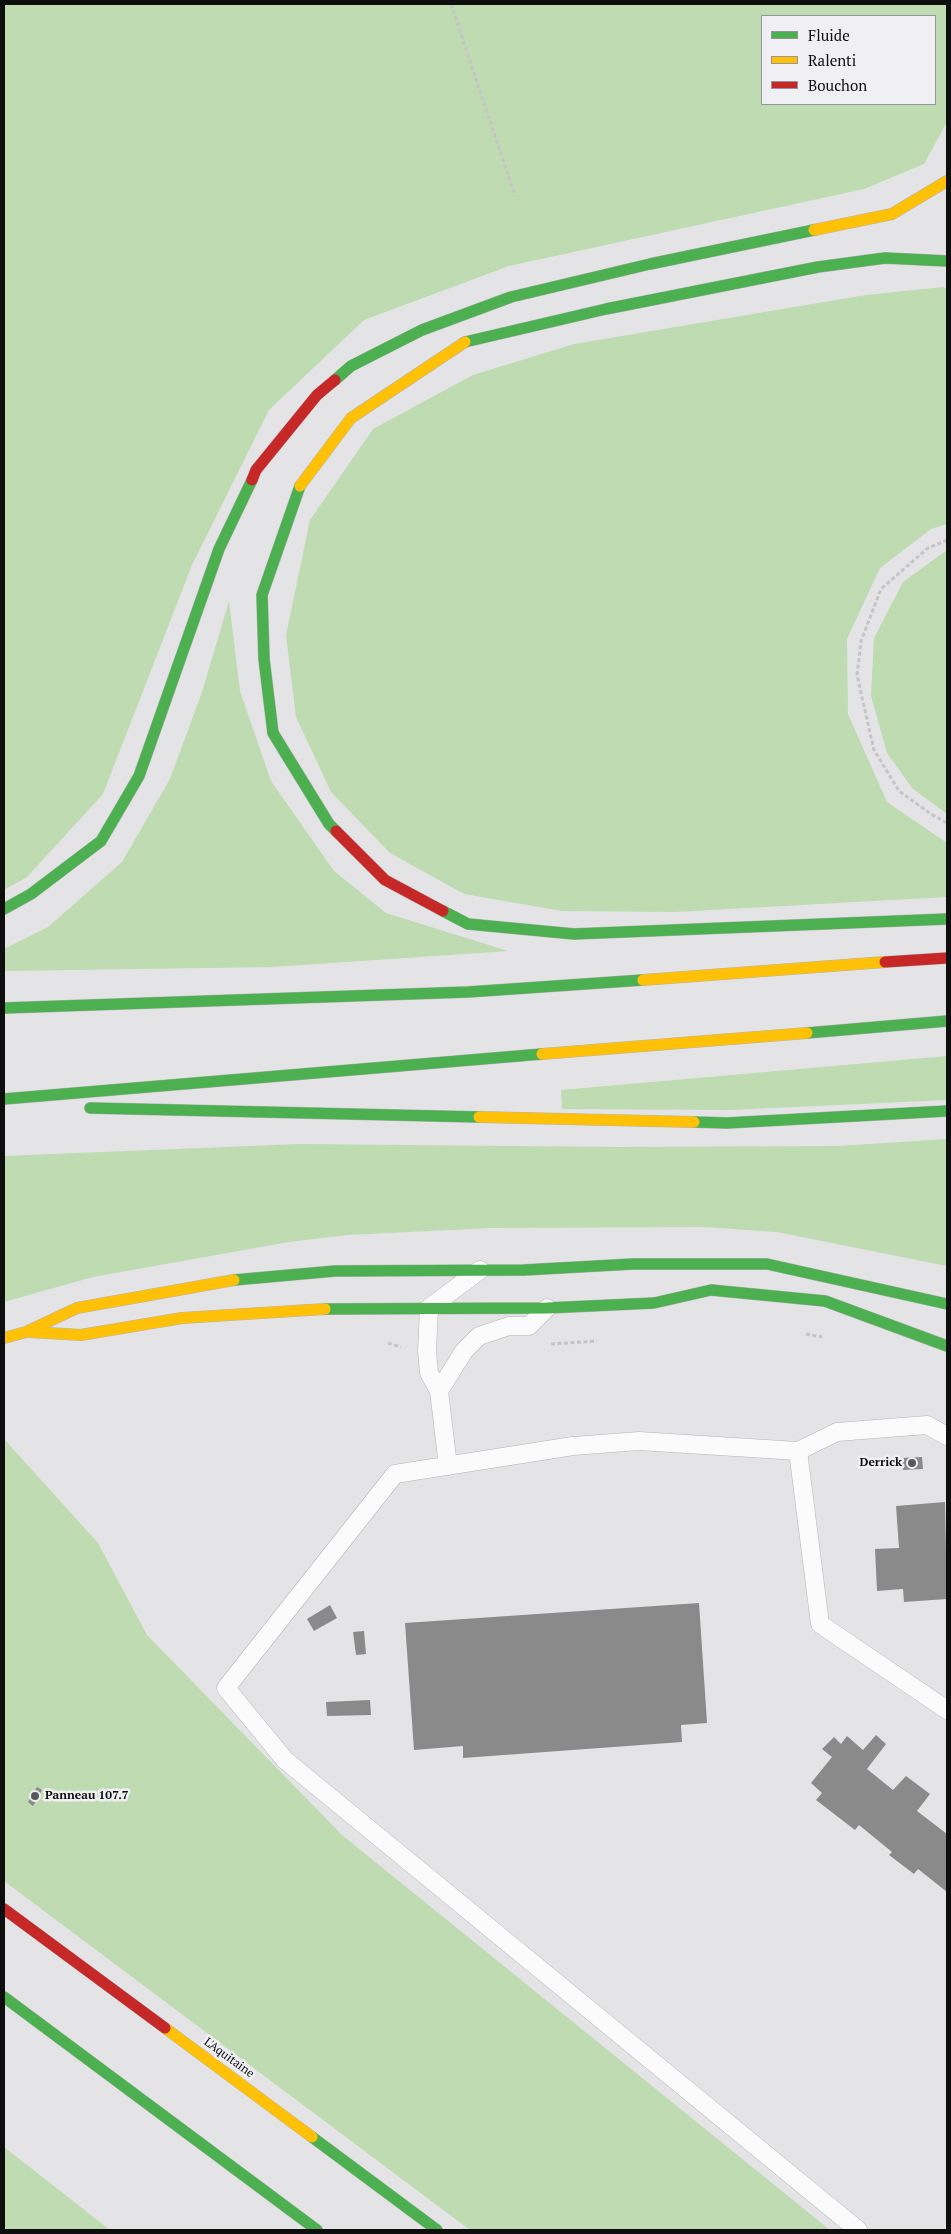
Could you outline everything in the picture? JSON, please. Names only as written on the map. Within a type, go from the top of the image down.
[{"type":"main road","points":[[4,909],[31,894],[101,841],[139,776],[219,549],[256,470],[317,395],[351,366],[422,330],[511,297],[650,264],[892,214],[947,181]]},
{"type":"main road","points":[[947,261],[885,258],[818,267],[606,309],[464,342],[352,418],[301,483],[262,595],[264,659],[274,733],[329,824],[385,880],[468,924],[574,934],[947,919]]},
{"type":"main road","points":[[4,1008],[468,992],[947,958]]},
{"type":"main road","points":[[4,1100],[947,1021]]},
{"type":"main road","points":[[4,1106],[42,1107]]},
{"type":"main road","points":[[81,1108],[727,1123],[947,1111]]},
{"type":"main road","points":[[4,1338],[26,1332],[77,1308],[227,1281],[335,1271],[481,1270],[633,1264],[767,1264],[947,1304]]},
{"type":"main road","points":[[26,1332],[81,1334],[182,1318],[260,1312],[429,1308],[547,1308],[654,1303],[711,1290],[825,1301],[947,1346]]},
{"type":"main road","name":"L'Aquitaine","points":[[4,1909],[437,2230]]},
{"type":"main road","points":[[4,1997],[317,2230]]},
{"type":"lane","points":[[448,1466],[440,1390],[429,1373],[427,1351],[429,1308],[481,1270]]},
{"type":"lane","points":[[440,1390],[464,1351],[479,1336],[509,1326],[529,1326],[547,1308]]},
{"type":"lane","points":[[858,2230],[285,1760],[226,1688],[395,1474],[573,1446],[639,1441],[798,1451],[836,1432],[927,1424],[947,1436]]},
{"type":"lane","points":[[798,1451],[820,1624],[947,1710]]},
{"type":"path","points":[[451,4],[514,196]]},
{"type":"path","points":[[947,540],[928,548],[881,589],[861,641],[857,675],[874,750],[899,791],[931,814],[947,822]]},
{"type":"path","points":[[803,1334],[831,1338]]},
{"type":"path","points":[[542,1345],[600,1340]]},
{"type":"path","points":[[384,1342],[421,1352],[427,1351]]},
{"type":"green space","points":[[4,4],[947,4],[947,122],[924,164],[864,189],[509,266],[364,320],[269,410],[192,565],[103,794],[27,877],[4,890]]},
{"type":"green space","points":[[943,287],[947,289],[947,524],[931,529],[880,568],[847,639],[848,714],[887,802],[947,843],[947,897],[675,912],[562,911],[464,894],[390,853],[331,792],[296,717],[286,635],[310,520],[373,429],[473,375],[574,344],[866,295]]},
{"type":"green space","points":[[947,550],[947,814],[912,788],[887,753],[871,696],[874,638],[903,582]]},
{"type":"green space","points":[[229,601],[240,691],[271,781],[334,871],[386,913],[508,951],[273,967],[4,971],[4,949],[48,927],[122,862],[170,779],[202,692]]},
{"type":"green space","points":[[947,1056],[947,1100],[730,1110],[562,1109],[561,1090]]},
{"type":"green space","points":[[947,1139],[947,1266],[777,1232],[704,1227],[492,1228],[347,1235],[289,1242],[93,1277],[4,1302],[4,1156],[299,1144],[619,1147],[837,1146]]},
{"type":"green space","points":[[4,1439],[98,1543],[147,1635],[342,1835],[830,2230],[470,2230],[4,1881]]},
{"type":"green space","points":[[4,2147],[110,2230],[4,2230]]},
{"type":"building","name":"Derrick","points":[[922,1457],[923,1469],[903,1470],[902,1458]]},
{"type":"building","points":[[945,1502],[947,1599],[904,1602],[903,1589],[877,1591],[875,1549],[899,1548],[896,1506]]},
{"type":"building","points":[[699,1603],[707,1723],[681,1725],[682,1742],[463,1758],[463,1746],[414,1750],[405,1623]]},
{"type":"building","points":[[330,1605],[337,1618],[314,1631],[307,1619]]},
{"type":"building","points":[[364,1631],[366,1654],[356,1655],[353,1632]]},
{"type":"building","points":[[370,1700],[371,1715],[327,1716],[326,1702]]},
{"type":"building","points":[[876,1735],[886,1744],[867,1769],[893,1790],[906,1776],[930,1794],[917,1811],[947,1834],[947,1892],[918,1869],[914,1874],[889,1855],[892,1852],[859,1825],[855,1830],[816,1800],[822,1793],[811,1783],[832,1757],[822,1749],[834,1737],[841,1744],[847,1736],[863,1750]]},
{"type":"building","name":"Panneau 107.7","points":[[37,1787],[42,1790],[33,1806],[28,1802]]},
{"type":"traffic: fast","points":[[335,380],[351,366],[422,330],[511,297],[650,264],[814,230]]},
{"type":"traffic: fast","points":[[465,342],[606,309],[818,267],[885,258],[947,261]]},
{"type":"traffic: fast","points":[[4,909],[31,894],[101,841],[139,776],[219,549],[252,480]]},
{"type":"traffic: fast","points":[[300,486],[262,595],[264,659],[273,733],[329,824],[336,831]]},
{"type":"traffic: fast","points":[[443,911],[468,924],[574,934],[947,919]]},
{"type":"traffic: fast","points":[[4,1008],[468,992],[643,980]]},
{"type":"traffic: fast","points":[[807,1033],[947,1021]]},
{"type":"traffic: fast","points":[[4,1099],[542,1054]]},
{"type":"traffic: fast","points":[[90,1108],[479,1117]]},
{"type":"traffic: fast","points":[[694,1122],[727,1123],[947,1111]]},
{"type":"traffic: fast","points":[[234,1280],[335,1271],[524,1270],[633,1264],[767,1264],[947,1304]]},
{"type":"traffic: fast","points":[[325,1309],[547,1308],[654,1303],[711,1290],[825,1301],[947,1346]]},
{"type":"traffic: fast","points":[[4,1997],[317,2230]]},
{"type":"traffic: fast","points":[[312,2137],[437,2230]]},
{"type":"traffic: slow","points":[[814,230],[892,214],[947,181]]},
{"type":"traffic: slow","points":[[300,486],[351,418],[465,342]]},
{"type":"traffic: slow","points":[[643,980],[885,962]]},
{"type":"traffic: slow","points":[[542,1054],[807,1033]]},
{"type":"traffic: slow","points":[[479,1117],[694,1122]]},
{"type":"traffic: slow","points":[[4,1338],[26,1332],[77,1308],[234,1280]]},
{"type":"traffic: slow","points":[[30,1332],[81,1335],[182,1318],[325,1309]]},
{"type":"traffic: slow","points":[[165,2028],[312,2137]]},
{"type":"traffic: jam","points":[[252,480],[256,470],[317,395],[335,380]]},
{"type":"traffic: jam","points":[[336,831],[385,880],[443,911]]},
{"type":"traffic: jam","points":[[885,962],[947,958]]},
{"type":"traffic: jam","points":[[4,1909],[165,2028]]},
{"type":"place","name":"Derrick","points":[[912,1463]]},
{"type":"place","name":"Panneau 107.7","points":[[35,1796]]}]
